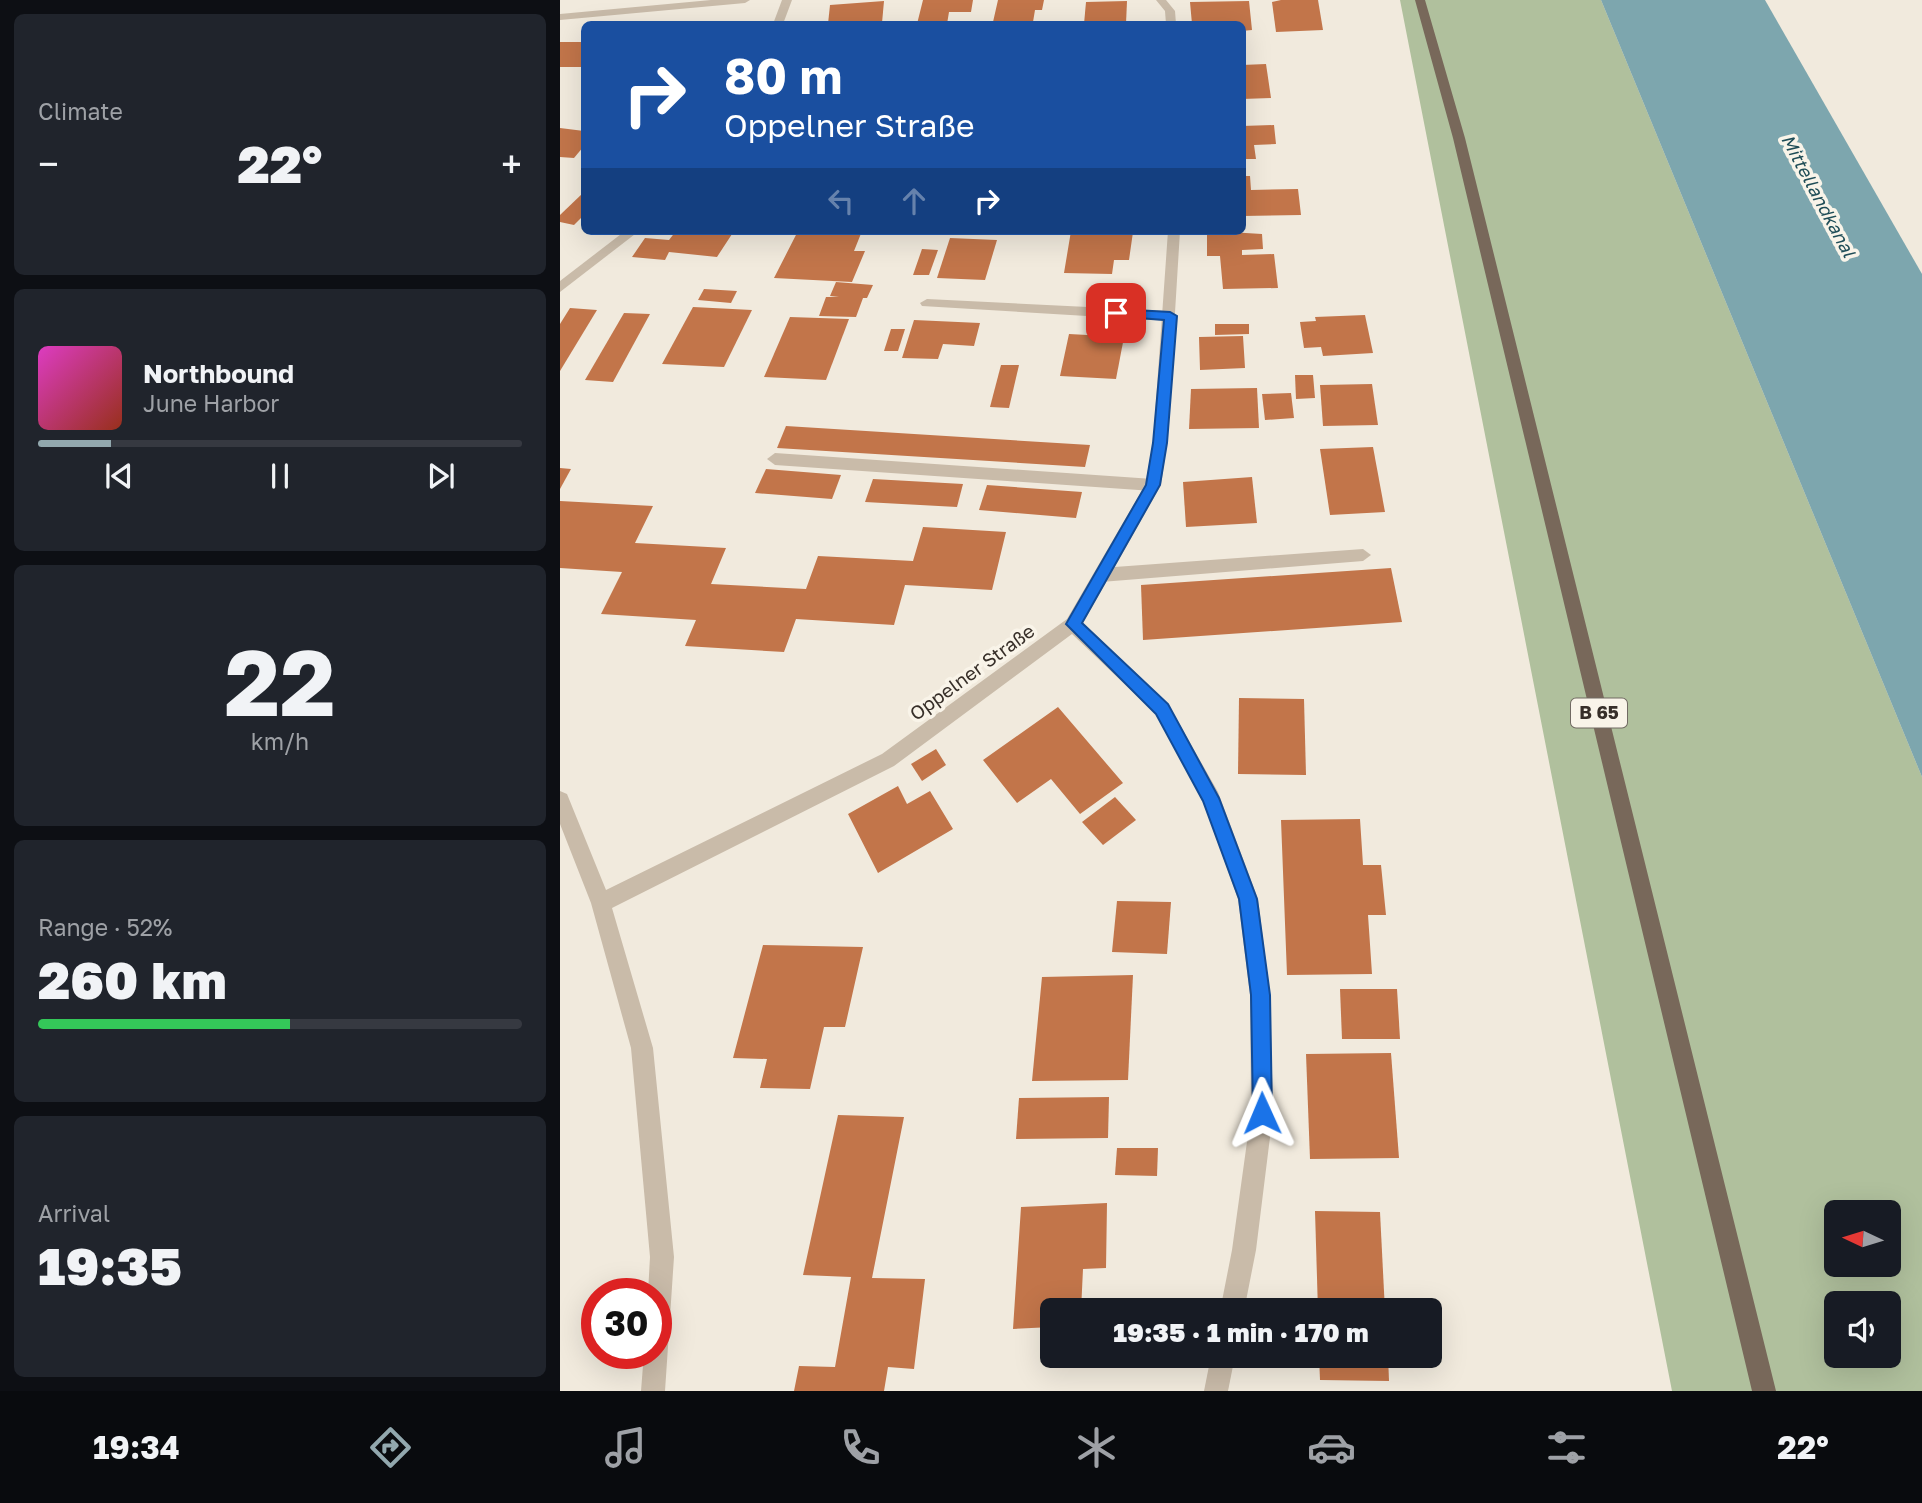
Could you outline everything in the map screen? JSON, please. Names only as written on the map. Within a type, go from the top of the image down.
[{"type":"main road","name":"B 65","points":[[1420,0],[1459,138],[1764,1391]]},
{"type":"street","points":[[560,17],[745,0]]},
{"type":"street","points":[[779,21],[787,0]]},
{"type":"street","points":[[1161,0],[1170,11],[1171,21]]},
{"type":"street","points":[[560,288],[629,235]]},
{"type":"street","name":"Oppelner Straße","points":[[601,903],[888,760],[1073,624],[1153,485],[1160,443],[1174,235]]},
{"type":"street","points":[[927,303],[1170,316]]},
{"type":"street","points":[[775,459],[1153,485]]},
{"type":"street","points":[[1101,575],[1363,555]]},
{"type":"street","points":[[1073,624],[1162,709],[1211,798],[1248,899],[1260,995],[1262,1113],[1244,1250],[1235,1298]]},
{"type":"street","points":[[560,800],[601,903],[642,1048],[662,1257],[661,1278]]},
{"type":"street","points":[[1216,1391],[1221,1368]]},
{"type":"street","points":[[653,1391],[655,1369]]},
{"type":"green space","points":[[1400,0],[1601,0],[1922,777],[1922,1391],[1672,1391]]},
{"type":"water","name":"Mittellandkanal","points":[[1601,0],[1765,0],[1922,274],[1922,777]]},
{"type":"building","points":[[923,0],[973,0],[971,12],[949,12],[948,21],[918,21]]},
{"type":"building","points":[[998,0],[1044,0],[1042,10],[1035,10],[1033,21],[993,21]]},
{"type":"building","points":[[1318,0],[1323,30],[1276,32],[1272,2]]},
{"type":"building","points":[[884,1],[882,21],[828,21],[830,5]]},
{"type":"building","points":[[1127,1],[1126,21],[1084,21],[1086,2]]},
{"type":"building","points":[[1249,1],[1252,30],[1246,31],[1246,21],[1192,21],[1190,2]]},
{"type":"building","points":[[560,42],[581,42],[581,67],[560,67]]},
{"type":"building","points":[[1266,64],[1271,98],[1246,99],[1246,65]]},
{"type":"building","points":[[1274,125],[1276,144],[1254,145],[1256,159],[1246,159],[1246,126]]},
{"type":"building","points":[[560,128],[581,131],[581,150],[574,158],[560,157]]},
{"type":"building","points":[[1246,176],[1250,176],[1251,190],[1298,189],[1301,215],[1246,216]]},
{"type":"building","points":[[581,195],[581,218],[574,225],[560,222],[560,215]]},
{"type":"building","points":[[1262,234],[1263,249],[1242,250],[1242,255],[1274,254],[1278,288],[1223,289],[1220,256],[1207,256],[1207,235]]},
{"type":"building","points":[[673,235],[731,235],[717,257],[669,252],[665,260],[632,257],[645,238],[669,240]]},
{"type":"building","points":[[796,235],[860,235],[854,251],[865,251],[852,282],[774,278]]},
{"type":"building","points":[[1070,235],[1133,235],[1129,260],[1114,260],[1112,274],[1064,273]]},
{"type":"building","points":[[950,238],[997,240],[985,280],[937,278]]},
{"type":"building","points":[[922,249],[938,250],[929,275],[913,275]]},
{"type":"building","points":[[836,282],[873,285],[867,298],[863,298],[856,317],[819,316],[826,297],[839,297],[830,296]]},
{"type":"building","points":[[704,289],[737,291],[731,303],[698,300]]},
{"type":"building","points":[[693,307],[752,310],[724,367],[662,364]]},
{"type":"building","points":[[570,308],[597,310],[560,371],[560,324]]},
{"type":"building","points":[[624,313],[650,314],[613,382],[585,380]]},
{"type":"building","points":[[1365,315],[1373,353],[1323,356],[1321,347],[1304,348],[1300,322],[1316,321],[1315,317]]},
{"type":"building","points":[[790,317],[849,319],[826,380],[764,377]]},
{"type":"building","points":[[914,320],[980,323],[974,346],[943,344],[938,359],[902,358]]},
{"type":"building","points":[[1215,324],[1249,324],[1249,334],[1215,335]]},
{"type":"building","points":[[891,329],[905,329],[898,351],[884,351]]},
{"type":"building","points":[[1069,334],[1124,337],[1116,379],[1060,376]]},
{"type":"building","points":[[1243,336],[1245,368],[1200,370],[1199,337]]},
{"type":"building","points":[[1001,365],[1019,365],[1009,408],[990,407]]},
{"type":"building","points":[[1295,375],[1313,375],[1315,398],[1296,399]]},
{"type":"building","points":[[1372,384],[1378,425],[1323,426],[1320,385]]},
{"type":"building","points":[[1257,388],[1259,428],[1189,429],[1191,389]]},
{"type":"building","points":[[1291,393],[1294,418],[1265,420],[1262,394]]},
{"type":"building","points":[[786,426],[1090,445],[1085,467],[777,448]]},
{"type":"building","points":[[1373,447],[1385,512],[1330,515],[1320,449]]},
{"type":"building","points":[[560,468],[571,469],[560,489]]},
{"type":"building","points":[[766,469],[841,475],[832,499],[755,493]]},
{"type":"building","points":[[1252,477],[1257,523],[1186,527],[1183,482]]},
{"type":"building","points":[[873,479],[963,484],[957,507],[865,502]]},
{"type":"building","points":[[987,485],[1082,492],[1076,518],[979,510]]},
{"type":"building","points":[[560,501],[653,506],[635,543],[726,548],[711,584],[806,589],[818,556],[913,561],[923,527],[1006,532],[992,590],[905,585],[894,625],[796,619],[784,652],[685,646],[696,620],[601,614],[622,572],[560,568]]},
{"type":"building","points":[[1391,568],[1402,622],[1143,640],[1141,585]]},
{"type":"building","points":[[1239,698],[1304,699],[1306,775],[1238,774]]},
{"type":"building","points":[[1058,707],[1123,783],[1080,814],[1051,779],[1017,803],[983,760]]},
{"type":"building","points":[[936,749],[946,765],[922,781],[911,764]]},
{"type":"building","points":[[898,786],[907,804],[930,791],[953,829],[878,873],[848,814]]},
{"type":"building","points":[[1115,797],[1136,820],[1103,845],[1082,822]]},
{"type":"building","points":[[1360,819],[1363,865],[1381,865],[1386,915],[1368,915],[1372,974],[1287,975],[1281,820]]},
{"type":"building","points":[[1117,901],[1171,902],[1167,954],[1112,952]]},
{"type":"building","points":[[763,945],[863,947],[845,1027],[824,1027],[810,1089],[760,1088],[767,1059],[733,1058]]},
{"type":"building","points":[[1133,975],[1128,1080],[1032,1081],[1042,977]]},
{"type":"building","points":[[1340,989],[1397,989],[1400,1039],[1342,1039]]},
{"type":"building","points":[[1391,1053],[1399,1158],[1310,1159],[1306,1054]]},
{"type":"building","points":[[1109,1097],[1108,1138],[1016,1139],[1019,1098]]},
{"type":"building","points":[[838,1115],[904,1117],[872,1278],[925,1279],[914,1369],[888,1367],[884,1391],[794,1391],[799,1366],[835,1367],[851,1277],[803,1275]]},
{"type":"building","points":[[1117,1148],[1158,1148],[1157,1176],[1115,1175]]},
{"type":"building","points":[[1107,1203],[1106,1268],[1083,1269],[1082,1298],[1040,1298],[1040,1328],[1013,1329],[1021,1207]]},
{"type":"building","points":[[1315,1211],[1380,1212],[1384,1298],[1318,1298]]},
{"type":"building","points":[[1320,1368],[1388,1368],[1389,1381],[1320,1380]]},
{"type":"route","points":[[1116,313],[1170,316],[1160,443],[1153,485],[1073,624],[1162,709],[1211,798],[1248,899],[1260,995],[1262,1113]]}]
